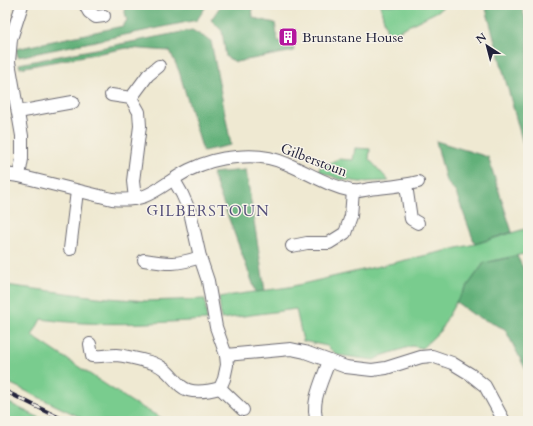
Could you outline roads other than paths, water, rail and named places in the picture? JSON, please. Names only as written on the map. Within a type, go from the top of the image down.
[{"type":"street","points":[[19,176],[22,159],[22,136],[18,112],[10,97],[9,62],[11,39],[22,5]]},
{"type":"street","points":[[85,5],[89,12],[96,17],[104,16]]},
{"type":"street","points":[[131,98],[148,75],[159,66]]},
{"type":"street","points":[[111,95],[131,98]]},
{"type":"street","points":[[131,98],[139,112],[140,126],[133,180],[135,199]]},
{"type":"street","points":[[18,112],[73,102]]},
{"type":"street","name":"Gilberstoun","points":[[5,174],[19,176],[112,200],[135,199],[157,191],[190,169],[235,157],[258,156],[286,163],[324,182],[353,191],[406,185],[418,182]]},
{"type":"street","points":[[90,344],[92,356],[116,355],[154,364],[164,368],[182,387],[190,391],[210,391],[220,388],[224,379],[227,365],[226,355],[216,327],[214,308],[208,281],[200,258],[190,212],[174,180]]},
{"type":"street","points":[[406,185],[411,222]]},
{"type":"street","points":[[70,249],[77,191]]},
{"type":"street","name":"Gilberstoun","points":[[292,246],[307,237],[329,243],[351,236],[353,191]]},
{"type":"street","points":[[144,260],[165,264],[182,263],[200,258]]},
{"type":"street","points":[[226,355],[291,349],[305,352],[346,367],[372,370],[386,368],[421,357],[432,356],[452,363],[470,374],[485,386],[504,421]]},
{"type":"street","points":[[317,421],[314,414],[317,395],[329,361]]},
{"type":"street","points":[[220,388],[243,410]]},
{"type":"railway","points":[[5,391],[66,421]]},
{"type":"place","name":"Brunstane House","points":[[288,37]]},
{"type":"district","name":"GILBERSTOUN","points":[[208,211]]}]
